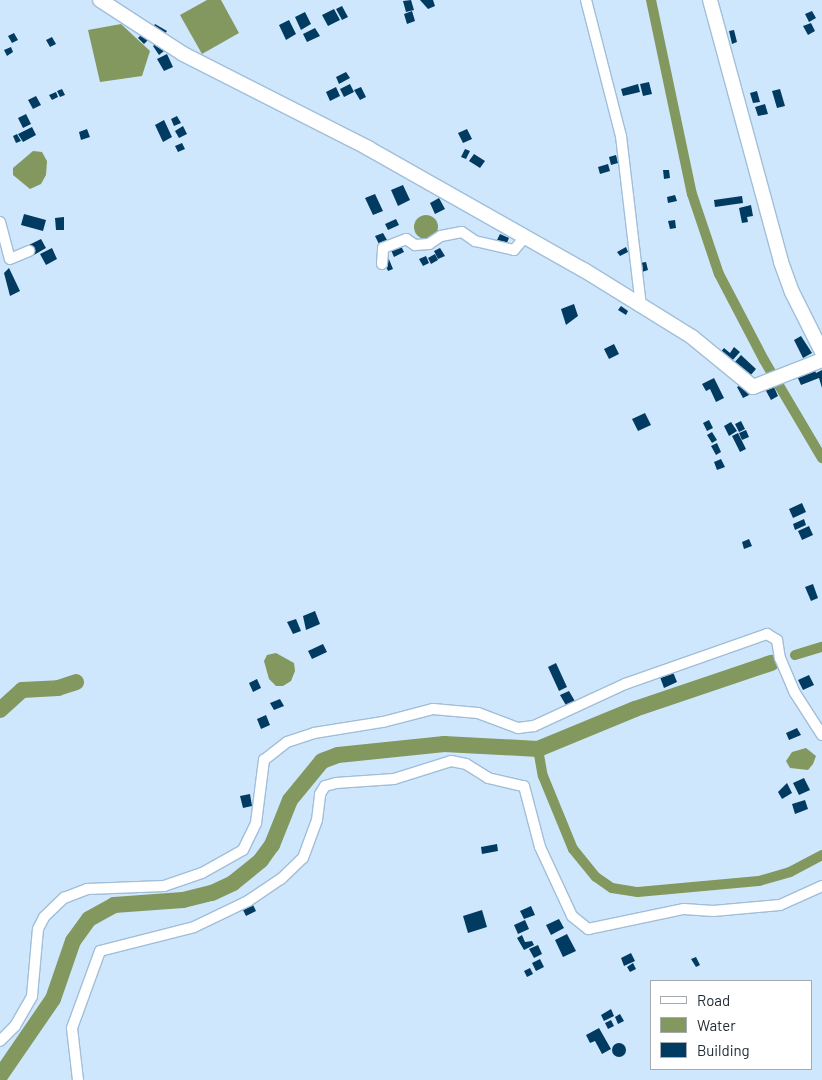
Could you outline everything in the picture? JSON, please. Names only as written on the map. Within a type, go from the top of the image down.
[{"type":"street","points":[[100,0],[183,54],[368,148],[525,237],[692,337],[753,387],[759,387],[822,360]]},
{"type":"street","points":[[586,0],[621,136],[641,306]]},
{"type":"street","points":[[710,0],[781,262],[822,352]]},
{"type":"street","points":[[0,222],[10,259],[29,251]]},
{"type":"street","points":[[382,264],[383,248],[406,239],[415,245],[429,244],[441,236],[462,232],[475,241],[514,250],[525,237]]},
{"type":"street","points":[[0,1041],[15,1026],[32,996],[38,929],[44,917],[64,898],[88,889],[164,886],[202,873],[243,850],[256,823],[264,760],[287,742],[314,733],[383,722],[433,709],[478,714],[518,728],[534,726],[641,678],[767,634],[777,640],[780,658],[795,693],[822,735]]},
{"type":"street","points":[[78,1080],[72,1028],[100,951],[194,927],[248,901],[281,879],[303,858],[317,820],[320,794],[325,786],[336,783],[394,778],[451,760],[466,764],[488,778],[524,786],[540,847],[572,916],[588,929],[684,909],[713,911],[780,905],[822,886]]},
{"type":"water","points":[[207,0],[221,0],[239,33],[202,54],[180,15]]},
{"type":"water","points":[[121,24],[150,51],[142,76],[100,82],[88,30]]},
{"type":"water","points":[[33,151],[42,152],[47,161],[46,175],[41,184],[30,189],[13,175],[13,168]]},
{"type":"water","points":[[426,215],[431,216],[437,222],[437,232],[431,238],[426,239],[421,238],[415,232],[414,227],[415,222],[421,216]]},
{"type":"water","points":[[276,653],[294,663],[295,671],[291,681],[283,686],[276,686],[269,679],[264,661],[267,655]]},
{"type":"water","points":[[806,748],[816,756],[813,764],[808,770],[790,768],[786,761],[792,752]]},
{"type":"building","points":[[411,0],[414,10],[406,12],[403,1]]},
{"type":"building","points":[[420,0],[433,0],[435,6],[428,9]]},
{"type":"building","points":[[342,6],[348,17],[342,20],[336,9]]},
{"type":"building","points":[[334,9],[340,20],[328,26],[322,15]]},
{"type":"building","points":[[412,11],[415,21],[407,24],[404,14]]},
{"type":"building","points":[[812,11],[816,18],[809,22],[805,14]]},
{"type":"building","points":[[305,12],[311,24],[301,30],[295,17]]},
{"type":"building","points":[[289,20],[296,34],[286,40],[279,25]]},
{"type":"building","points":[[811,23],[815,31],[808,35],[803,26]]},
{"type":"building","points":[[155,24],[167,31],[163,36],[152,29]]},
{"type":"building","points":[[315,28],[320,36],[307,42],[303,34]]},
{"type":"building","points":[[734,30],[737,42],[732,44],[729,31]]},
{"type":"building","points":[[144,32],[150,38],[144,44],[138,38]]},
{"type":"building","points":[[14,33],[18,40],[12,43],[8,36]]},
{"type":"building","points":[[52,37],[56,44],[50,47],[46,40]]},
{"type":"building","points":[[158,42],[164,51],[159,55],[153,46]]},
{"type":"building","points":[[11,47],[13,52],[7,56],[4,50]]},
{"type":"building","points":[[167,54],[173,67],[164,71],[157,59]]},
{"type":"building","points":[[346,72],[350,78],[339,84],[336,77]]},
{"type":"building","points":[[649,82],[652,94],[643,96],[640,84]]},
{"type":"building","points":[[350,84],[354,92],[344,97],[340,89]]},
{"type":"building","points":[[638,84],[640,92],[623,96],[621,89]]},
{"type":"building","points":[[336,87],[340,96],[330,101],[326,92]]},
{"type":"building","points":[[361,87],[366,97],[360,100],[354,90]]},
{"type":"building","points":[[62,89],[65,95],[60,97],[57,91]]},
{"type":"building","points":[[780,89],[785,106],[777,108],[772,91]]},
{"type":"building","points":[[757,91],[760,102],[753,103],[750,93]]},
{"type":"building","points":[[56,92],[58,97],[52,100],[49,95]]},
{"type":"building","points":[[36,96],[41,105],[33,109],[28,100]]},
{"type":"building","points":[[765,104],[768,114],[758,116],[755,107]]},
{"type":"building","points":[[26,114],[31,124],[23,128],[18,118]]},
{"type":"building","points":[[177,116],[181,123],[174,126],[171,119]]},
{"type":"building","points":[[164,120],[172,137],[163,142],[155,125]]},
{"type":"building","points":[[183,126],[187,134],[179,138],[175,131]]},
{"type":"building","points":[[32,127],[36,135],[23,142],[18,134]]},
{"type":"building","points":[[87,129],[90,137],[81,140],[79,132]]},
{"type":"building","points":[[467,129],[472,139],[463,143],[458,133]]},
{"type":"building","points":[[17,134],[21,141],[16,143],[13,136]]},
{"type":"building","points":[[182,143],[185,149],[178,152],[175,146]]},
{"type":"building","points":[[465,149],[470,151],[466,159],[461,157]]},
{"type":"building","points":[[474,154],[485,161],[480,168],[469,161]]},
{"type":"building","points":[[616,155],[618,163],[611,165],[609,157]]},
{"type":"building","points":[[608,164],[610,171],[600,174],[598,167]]},
{"type":"building","points":[[663,170],[669,170],[670,178],[664,179]]},
{"type":"building","points":[[403,185],[410,200],[398,206],[391,190]]},
{"type":"building","points":[[375,194],[383,211],[373,215],[365,198]]},
{"type":"building","points":[[675,195],[677,201],[668,203],[667,197]]},
{"type":"building","points":[[742,196],[743,203],[715,207],[714,200]]},
{"type":"building","points":[[439,198],[445,209],[435,214],[430,203]]},
{"type":"building","points":[[751,205],[753,216],[747,217],[748,222],[742,223],[739,208]]},
{"type":"building","points":[[24,214],[46,220],[43,231],[21,225]]},
{"type":"building","points":[[64,217],[64,230],[56,230],[55,218]]},
{"type":"building","points":[[396,219],[399,225],[388,230],[385,224]]},
{"type":"building","points":[[675,220],[676,228],[670,229],[668,221]]},
{"type":"building","points":[[383,233],[387,240],[379,244],[375,236]]},
{"type":"building","points":[[500,234],[509,238],[505,247],[496,242]]},
{"type":"building","points":[[41,239],[46,248],[34,255],[29,245]]},
{"type":"building","points":[[401,246],[404,252],[394,257],[391,250]]},
{"type":"building","points":[[626,247],[628,252],[620,256],[617,252]]},
{"type":"building","points":[[52,248],[57,259],[46,265],[40,254]]},
{"type":"building","points":[[440,248],[445,256],[438,259],[434,251]]},
{"type":"building","points":[[435,254],[438,260],[431,264],[428,258]]},
{"type":"building","points":[[426,256],[429,263],[423,266],[419,259]]},
{"type":"building","points":[[388,257],[393,269],[388,271],[383,260]]},
{"type":"building","points":[[646,262],[648,270],[642,272],[640,263]]},
{"type":"building","points":[[9,268],[20,291],[10,296],[4,273]]},
{"type":"building","points":[[574,304],[578,316],[566,325],[561,309]]},
{"type":"building","points":[[621,306],[628,311],[626,315],[618,310]]},
{"type":"building","points":[[801,336],[812,353],[803,358],[794,340]]},
{"type":"building","points":[[614,344],[619,354],[609,359],[604,349]]},
{"type":"building","points":[[734,347],[740,352],[731,362],[720,353],[724,348],[730,353]]},
{"type":"building","points":[[741,355],[756,369],[750,376],[734,363]]},
{"type":"building","points":[[813,366],[816,373],[822,370],[822,388],[819,378],[801,385],[797,376]]},
{"type":"building","points":[[714,378],[724,398],[716,402],[710,389],[706,391],[702,384]]},
{"type":"building","points":[[743,384],[749,395],[743,398],[737,387]]},
{"type":"building","points":[[773,385],[778,396],[771,400],[765,389]]},
{"type":"building","points":[[645,413],[651,425],[638,431],[632,419]]},
{"type":"building","points":[[709,420],[713,428],[707,431],[703,423]]},
{"type":"building","points":[[741,421],[745,429],[739,432],[735,424]]},
{"type":"building","points":[[731,422],[737,431],[729,436],[724,426]]},
{"type":"building","points":[[746,430],[749,437],[742,440],[739,433]]},
{"type":"building","points":[[712,432],[717,440],[712,443],[707,435]]},
{"type":"building","points":[[738,433],[746,449],[740,452],[732,436]]},
{"type":"building","points":[[717,443],[721,452],[716,455],[711,446]]},
{"type":"building","points":[[721,459],[725,467],[717,470],[714,462]]},
{"type":"building","points":[[802,503],[806,512],[793,518],[789,509]]},
{"type":"building","points":[[804,519],[806,525],[795,530],[793,524]]},
{"type":"building","points":[[809,526],[813,535],[802,540],[798,531]]},
{"type":"building","points":[[749,539],[752,546],[744,549],[742,542]]},
{"type":"building","points":[[813,584],[818,598],[811,601],[805,587]]},
{"type":"building","points":[[315,611],[320,624],[306,630],[303,616]]},
{"type":"building","points":[[296,619],[301,631],[293,634],[287,622]]},
{"type":"building","points":[[323,644],[327,652],[312,659],[308,651]]},
{"type":"building","points":[[556,663],[567,687],[559,691],[548,667]]},
{"type":"building","points":[[673,672],[677,682],[664,688],[660,677]]},
{"type":"building","points":[[809,675],[814,685],[803,690],[798,680]]},
{"type":"building","points":[[257,679],[261,688],[253,692],[249,683]]},
{"type":"building","points":[[569,691],[576,703],[567,707],[560,695]]},
{"type":"building","points":[[280,699],[284,706],[274,710],[270,703]]},
{"type":"building","points":[[266,715],[270,725],[261,729],[257,719]]},
{"type":"building","points":[[797,728],[801,735],[789,740],[786,733]]},
{"type":"building","points":[[804,778],[810,790],[799,795],[793,783]]},
{"type":"building","points":[[787,783],[792,793],[782,799],[778,792]]},
{"type":"building","points":[[250,794],[252,806],[243,808],[240,796]]},
{"type":"building","points":[[805,800],[808,809],[795,814],[792,804]]},
{"type":"building","points":[[497,844],[498,851],[482,854],[481,847]]},
{"type":"building","points":[[253,905],[256,911],[246,916],[243,910]]},
{"type":"building","points":[[531,906],[535,915],[524,919],[520,911]]},
{"type":"building","points":[[482,910],[487,927],[468,933],[463,916]]},
{"type":"building","points":[[559,919],[564,928],[551,935],[546,925]]},
{"type":"building","points":[[525,920],[529,929],[518,934],[514,925]]},
{"type":"building","points":[[567,934],[576,951],[563,957],[555,940]]},
{"type":"building","points":[[522,935],[525,942],[532,941],[534,945],[524,950],[517,938]]},
{"type":"building","points":[[538,945],[542,954],[534,958],[529,949]]},
{"type":"building","points":[[631,953],[635,961],[624,966],[621,958]]},
{"type":"building","points":[[696,957],[700,965],[696,967],[691,959]]},
{"type":"building","points":[[540,959],[544,967],[536,971],[532,963]]},
{"type":"building","points":[[633,963],[636,969],[630,972],[627,967]]},
{"type":"building","points":[[530,968],[533,974],[527,977],[524,971]]},
{"type":"building","points":[[611,1009],[614,1016],[604,1021],[601,1015]]},
{"type":"building","points":[[620,1014],[624,1021],[618,1024],[615,1017]]},
{"type":"building","points":[[611,1020],[614,1026],[608,1029],[605,1023]]},
{"type":"building","points":[[599,1028],[611,1049],[602,1054],[595,1041],[590,1043],[586,1035]]},
{"type":"building","points":[[619,1043],[624,1045],[626,1050],[624,1055],[619,1057],[614,1055],[612,1050],[614,1045]]},
{"type":"waterway","points":[[651,0],[692,194],[719,274],[764,360],[822,458]]},
{"type":"waterway","points":[[795,655],[822,647]]},
{"type":"waterway","points":[[0,1076],[53,999],[73,941],[89,919],[114,905],[183,900],[212,893],[233,883],[261,860],[272,845],[290,800],[322,761],[338,755],[444,744],[538,749],[635,709],[771,663]]},
{"type":"waterway","points":[[0,710],[22,690],[58,688],[76,682]]},
{"type":"waterway","points":[[538,749],[543,776],[573,849],[596,877],[612,888],[638,892],[759,881],[790,872],[822,855]]}]
